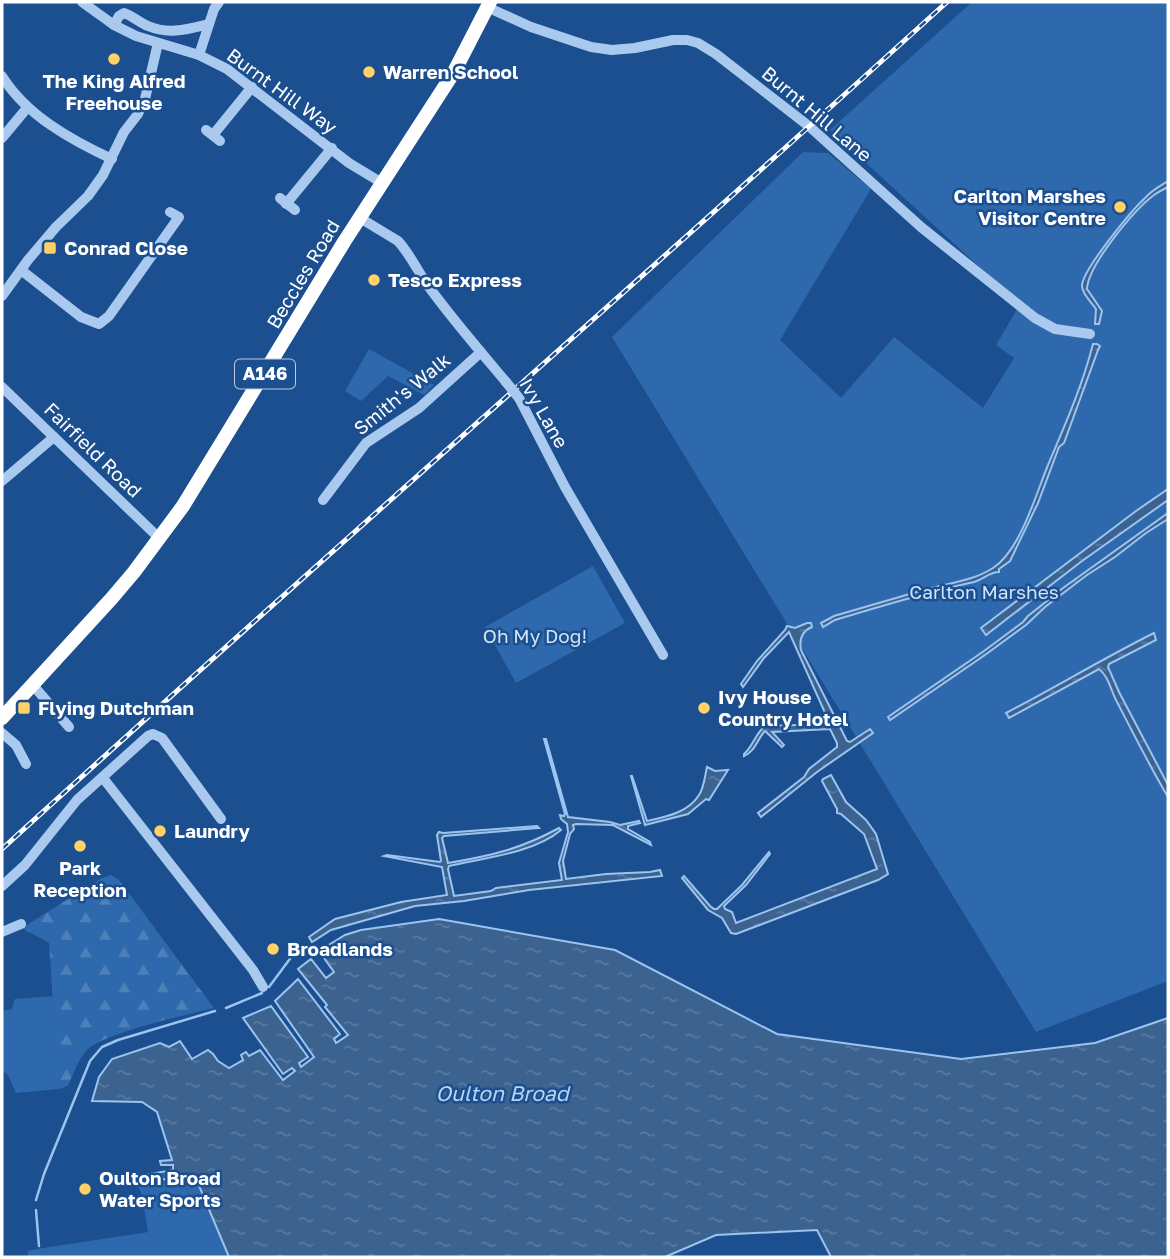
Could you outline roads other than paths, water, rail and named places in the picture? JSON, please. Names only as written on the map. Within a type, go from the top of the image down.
[{"type":"highway","name":"Beccles Road","points":[[2,718],[134,572],[183,506],[360,218],[454,72],[488,5]]},
{"type":"street","name":"Burnt Hill Way","points":[[82,2],[114,25],[136,36],[199,55],[227,69],[349,163],[382,183]]},
{"type":"street","points":[[199,55],[219,2]]},
{"type":"street","name":"Burnt Hill Lane","points":[[488,5],[531,27],[591,47],[612,50],[673,40],[698,43],[810,127],[921,227],[1035,318],[1055,329],[1090,334]]},
{"type":"street","points":[[114,25],[124,13],[147,26],[169,32],[209,24]]},
{"type":"street","points":[[2,296],[56,227],[88,196],[103,175],[124,132],[138,114],[145,99],[158,43]]},
{"type":"street","points":[[2,76],[11,91],[27,108],[77,142],[112,159]]},
{"type":"street","points":[[213,136],[252,87]]},
{"type":"street","points":[[2,138],[27,108]]},
{"type":"street","points":[[287,204],[332,148]]},
{"type":"street","points":[[21,270],[81,317],[99,324],[110,316],[178,217]]},
{"type":"street","name":"Ivy Lane","points":[[360,218],[398,241],[429,287],[519,398],[565,487],[663,655]]},
{"type":"street","name":"Smith's Walk","points":[[323,500],[366,443],[419,408],[481,352]]},
{"type":"street","name":"Fairfield Road","points":[[2,387],[159,538]]},
{"type":"street","points":[[2,481],[54,437]]},
{"type":"street","points":[[32,684],[69,727]]},
{"type":"street","points":[[2,733],[16,745],[26,764]]},
{"type":"street","points":[[2,886],[25,865],[78,800],[153,734],[162,738],[221,819]]},
{"type":"street","points":[[103,778],[253,970],[263,987]]},
{"type":"street","points":[[2,932],[21,924]]},
{"type":"water","points":[[1168,181],[1168,187],[1145,202],[1124,225],[1095,266],[1087,289],[1102,311],[1099,324],[1095,324],[1096,309],[1082,289],[1084,278],[1130,214],[1151,192]]},
{"type":"water","points":[[1093,344],[1100,346],[1064,443],[1059,447],[1038,503],[1010,561],[999,569],[999,572],[977,581],[835,620],[823,627],[821,623],[834,616],[969,579],[993,568],[1003,560],[1026,521],[1073,406]]},
{"type":"water","points":[[1168,489],[1168,500],[1082,561],[986,635],[981,628]]},
{"type":"water","points":[[1168,513],[1168,519],[1087,575],[1026,625],[890,720],[888,717],[984,651],[1063,588]]},
{"type":"water","points":[[811,623],[812,627],[802,636],[801,650],[847,741],[850,742],[870,729],[873,733],[817,772],[761,817],[758,813],[837,747],[830,729],[772,732],[784,745],[782,747],[765,731],[751,751],[744,756],[765,726],[830,724],[789,632],[764,658],[743,687],[741,684],[787,626],[795,628]]},
{"type":"water","points":[[1154,633],[1156,640],[1109,664],[1108,667],[1168,785],[1168,797],[1107,678],[1099,669],[1009,718],[1006,713],[1117,652]]},
{"type":"water","points":[[544,739],[568,817],[620,825],[639,821],[640,823],[628,826],[628,829],[651,845],[613,825],[573,825],[563,861],[566,879],[660,870],[662,876],[529,890],[415,906],[331,930],[312,942],[309,937],[335,919],[401,902],[447,895],[442,867],[384,856],[440,862],[439,832],[539,828],[444,836],[442,838],[448,863],[505,851],[559,828],[561,830],[550,838],[523,849],[449,866],[454,896],[562,880],[559,863],[568,832],[567,824],[561,819],[560,815],[565,814]]},
{"type":"water","points":[[707,767],[715,771],[728,770],[709,800],[706,799],[688,814],[645,825],[631,776],[647,821],[676,813],[689,806],[702,789]]},
{"type":"water","points":[[831,775],[846,802],[866,820],[876,834],[888,874],[736,934],[731,933],[722,918],[708,910],[682,878],[684,876],[710,906],[717,909],[742,885],[769,852],[746,885],[724,906],[732,912],[736,923],[877,869],[864,834],[837,813],[822,781]]},
{"type":"water","name":"Oulton Broad","points":[[439,919],[615,950],[777,1034],[961,1059],[1095,1043],[1168,1018],[1168,1257],[831,1257],[817,1230],[716,1235],[665,1257],[229,1257],[195,1176],[138,1185],[138,1176],[173,1170],[173,1165],[161,1165],[160,1161],[172,1160],[157,1112],[142,1102],[92,1101],[99,1077],[112,1059],[160,1043],[169,1047],[180,1041],[192,1059],[208,1050],[229,1068],[243,1060],[241,1055],[246,1052],[249,1056],[260,1050],[283,1080],[295,1071],[292,1068],[283,1074],[243,1018],[271,1006],[308,1057],[299,1063],[301,1067],[314,1057],[275,1001],[298,979],[340,1034],[334,1039],[336,1043],[348,1035],[298,969],[311,959],[326,978],[334,972],[319,951],[345,935],[361,930]]},
{"type":"waterway","points":[[269,987],[295,952],[304,946]]},
{"type":"waterway","points":[[226,1008],[262,993]]},
{"type":"waterway","points":[[36,1200],[90,1061],[102,1047],[215,1011]]},
{"type":"waterway","points":[[36,1210],[39,1246]]},
{"type":"railway","points":[[2,849],[947,2]]},
{"type":"place","name":"The King Alfred Freehouse","points":[[114,59]]},
{"type":"place","name":"Warren School","points":[[369,72]]},
{"type":"place","name":"Carlton Marshes Visitor Centre","points":[[1120,207]]},
{"type":"place","name":"Conrad Close","points":[[50,248]]},
{"type":"place","name":"Tesco Express","points":[[374,280]]},
{"type":"place","name":"Flying Dutchman","points":[[24,708]]},
{"type":"place","name":"Ivy House Country Hotel","points":[[704,708]]},
{"type":"place","name":"Laundry","points":[[160,831]]},
{"type":"place","name":"Park Reception","points":[[80,846]]},
{"type":"place","name":"Broadlands","points":[[273,949]]},
{"type":"place","name":"Oulton Broad Water Sports","points":[[85,1189]]},
{"type":"park label","name":"Carlton Marshes","points":[[984,592]]},
{"type":"park label","name":"Oh My Dog!","points":[[535,636]]}]
